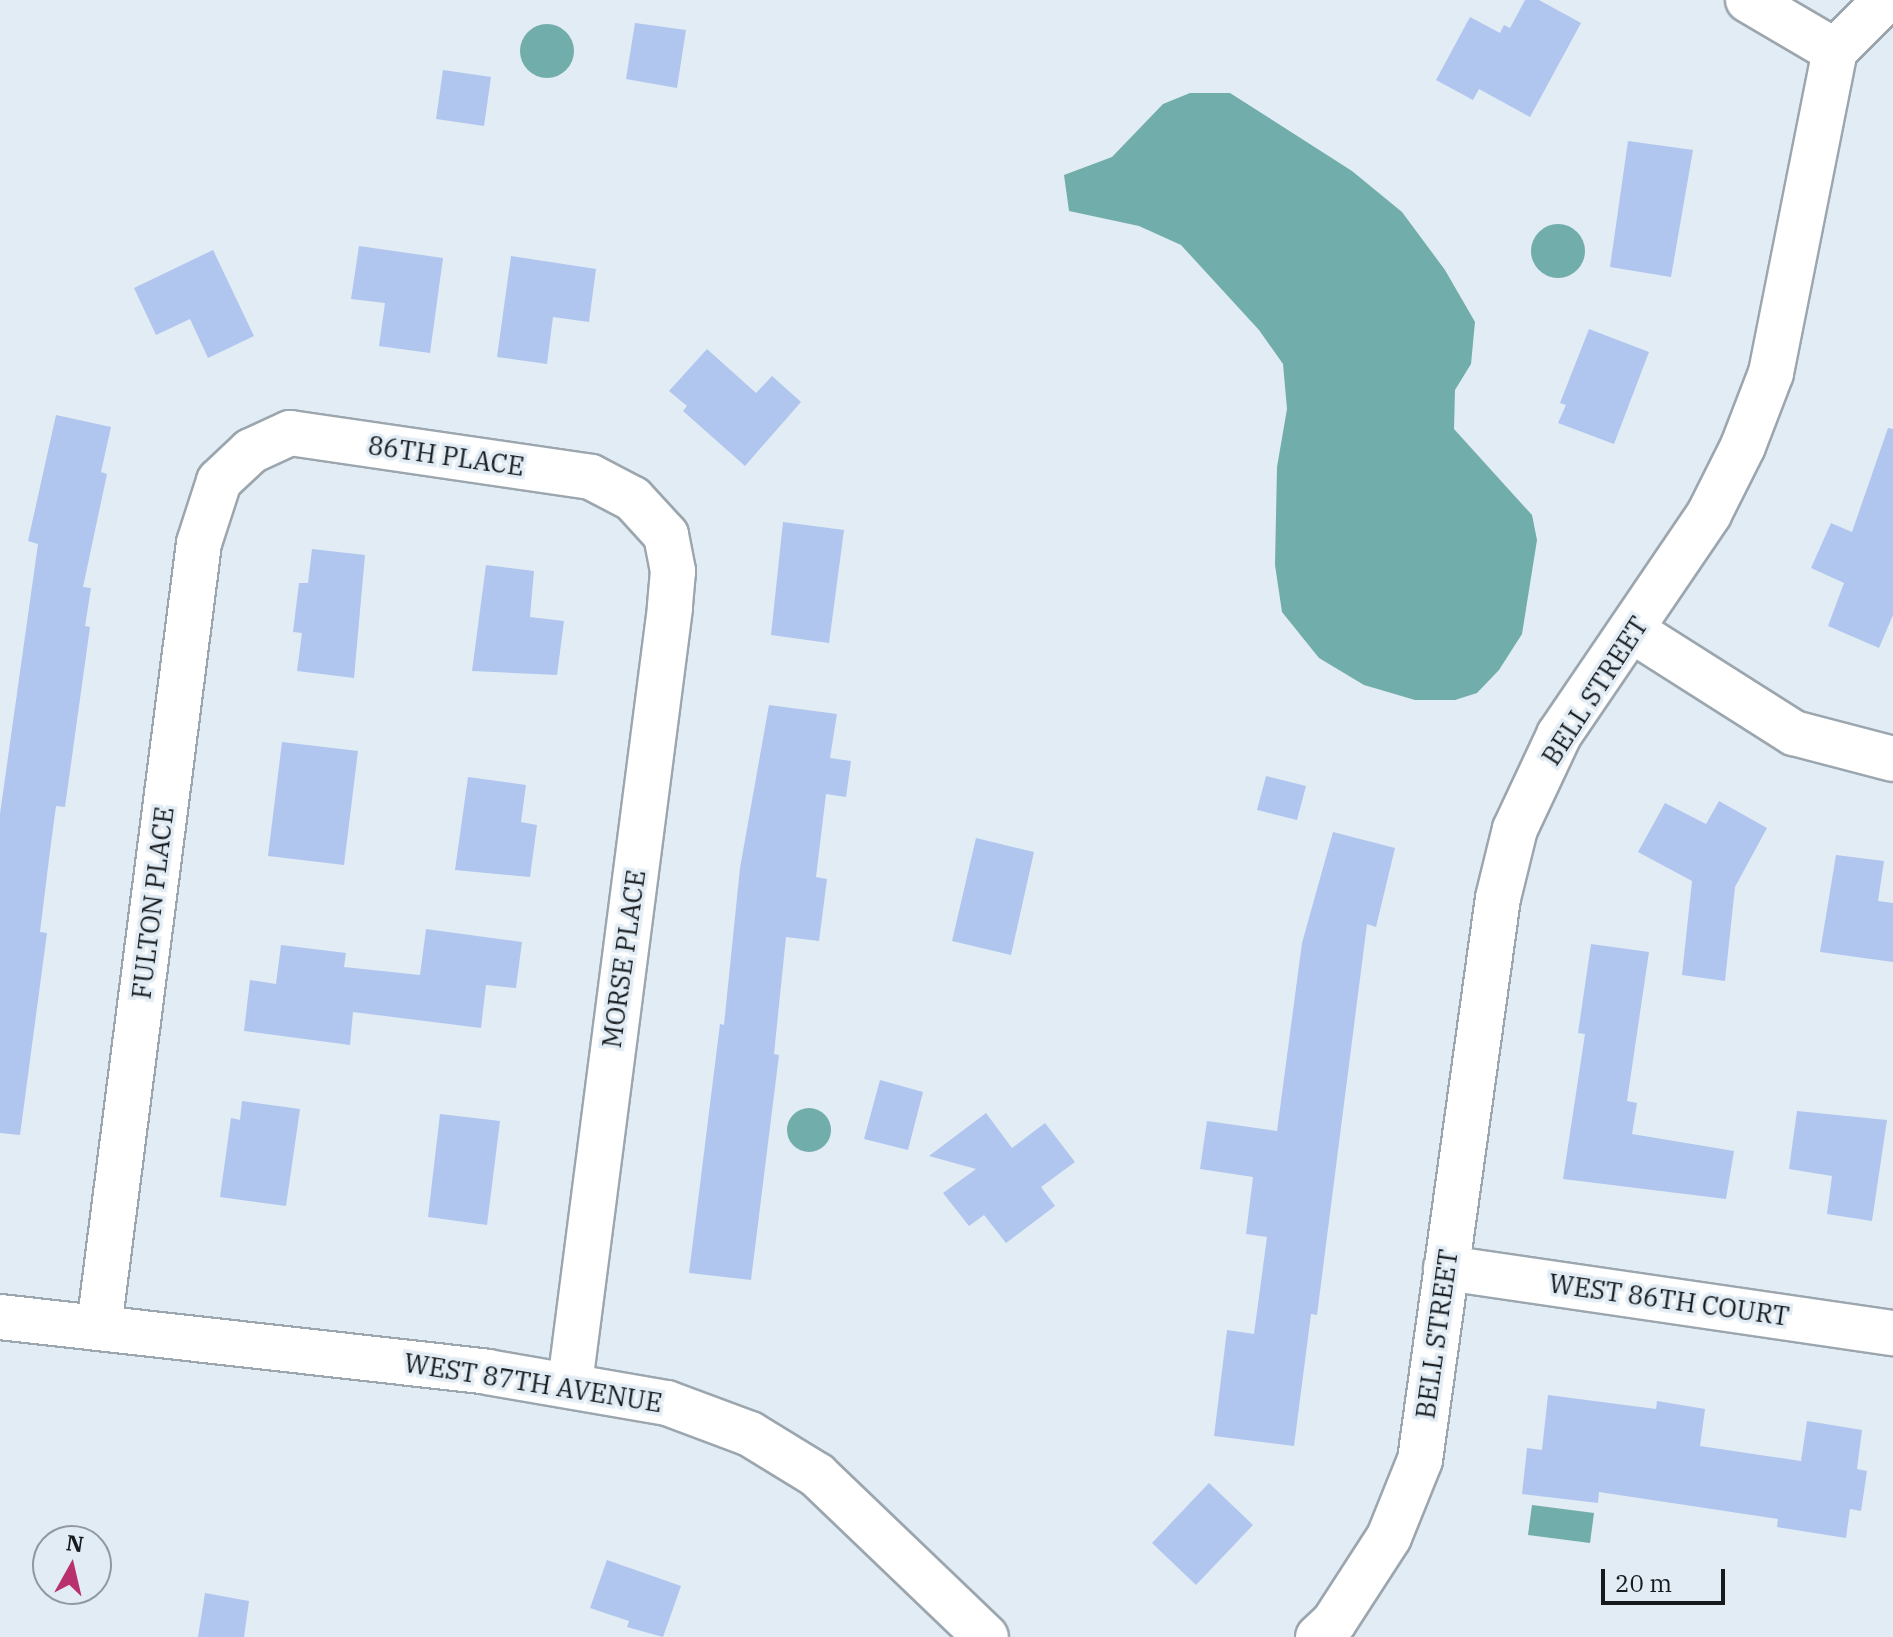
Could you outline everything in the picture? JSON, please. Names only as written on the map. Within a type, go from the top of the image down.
[{"type":"street","points":[[1748,0],[1835,51],[1885,0]]},
{"type":"street","name":"BELL STREET","points":[[1318,1637],[1334,1622],[1389,1537],[1420,1460],[1498,898],[1515,829],[1559,735],[1633,631],[1709,514],[1743,446],[1771,373],[1835,51]]},
{"type":"street","name":"86TH PLACE","points":[[219,481],[251,451],[290,433],[591,477],[633,499],[666,535]]},
{"type":"street","name":"FULTON PLACE","points":[[99,1327],[199,543],[219,481]]},
{"type":"street","name":"MORSE PLACE","points":[[570,1383],[670,608],[673,571],[666,535]]},
{"type":"street","points":[[1633,631],[1794,733],[1893,759]]},
{"type":"street","name":"WEST 86TH COURT","points":[[1446,1268],[1893,1333]]},
{"type":"street","name":"WEST 87TH AVENUE","points":[[0,1317],[570,1383],[667,1403],[750,1434],[817,1475],[986,1637]]},
{"type":"shaded area","points":[[547,24],[566,32],[574,51],[566,70],[547,78],[528,70],[520,51],[528,32]]},
{"type":"shaded area","points":[[1190,93],[1230,93],[1352,171],[1402,212],[1445,270],[1475,322],[1471,364],[1455,390],[1454,429],[1532,515],[1537,540],[1522,634],[1499,670],[1477,693],[1455,700],[1415,700],[1364,685],[1319,658],[1282,612],[1275,565],[1277,467],[1287,409],[1283,364],[1259,330],[1181,245],[1139,226],[1069,211],[1064,175],[1112,157],[1163,104]]},
{"type":"shaded area","points":[[1558,224],[1577,232],[1585,251],[1577,270],[1558,278],[1539,270],[1531,251],[1539,232]]},
{"type":"shaded area","points":[[809,1108],[825,1114],[831,1130],[825,1146],[809,1152],[793,1146],[787,1130],[793,1114]]},
{"type":"shaded area","points":[[1532,1505],[1594,1513],[1590,1543],[1528,1535]]},
{"type":"building","points":[[1525,0],[1539,0],[1581,23],[1530,117],[1479,89],[1473,100],[1436,80],[1470,17],[1500,33],[1504,25],[1510,28]]},
{"type":"building","points":[[635,23],[686,30],[677,88],[626,79]]},
{"type":"building","points":[[443,70],[491,77],[484,126],[436,119]]},
{"type":"building","points":[[1628,141],[1693,150],[1671,277],[1610,267]]},
{"type":"building","points":[[359,246],[443,258],[430,353],[379,346],[385,303],[351,299]]},
{"type":"building","points":[[213,250],[254,336],[208,358],[190,319],[156,335],[134,288]]},
{"type":"building","points":[[511,256],[596,269],[589,322],[553,317],[547,364],[497,357]]},
{"type":"building","points":[[1589,329],[1649,352],[1614,444],[1558,423],[1566,405],[1560,403]]},
{"type":"building","points":[[707,349],[756,393],[772,376],[801,402],[745,466],[683,411],[687,406],[669,391]]},
{"type":"building","points":[[56,415],[111,427],[101,472],[107,474],[83,587],[91,588],[85,626],[90,627],[65,807],[56,806],[40,932],[47,933],[20,1135],[0,1133],[0,814],[38,544],[28,541]]},
{"type":"building","points":[[1888,428],[1893,429],[1893,615],[1879,648],[1828,626],[1844,583],[1811,568],[1831,523],[1852,532]]},
{"type":"building","points":[[783,522],[844,530],[829,643],[771,635]]},
{"type":"building","points":[[312,549],[365,555],[354,678],[297,671],[302,633],[293,632],[299,583],[308,583]]},
{"type":"building","points":[[486,565],[534,571],[530,617],[564,621],[557,675],[472,671]]},
{"type":"building","points":[[769,705],[837,714],[830,758],[851,761],[846,797],[826,794],[816,877],[827,879],[819,941],[786,937],[774,1054],[779,1055],[751,1280],[689,1273],[720,1024],[724,1025],[740,868]]},
{"type":"building","points":[[282,742],[358,751],[344,865],[268,856]]},
{"type":"building","points":[[1266,776],[1306,786],[1297,820],[1257,810]]},
{"type":"building","points":[[468,777],[526,785],[521,822],[537,825],[530,877],[455,870]]},
{"type":"building","points":[[1719,801],[1767,828],[1735,887],[1725,981],[1682,975],[1692,881],[1638,852],[1665,803],[1706,824]]},
{"type":"building","points":[[1333,832],[1395,848],[1376,927],[1367,924],[1317,1315],[1311,1314],[1294,1446],[1214,1436],[1227,1330],[1254,1334],[1267,1237],[1246,1234],[1253,1177],[1200,1169],[1207,1121],[1277,1131],[1302,943]]},
{"type":"building","points":[[976,838],[1034,852],[1011,955],[952,941]]},
{"type":"building","points":[[1836,855],[1884,861],[1878,901],[1893,903],[1893,962],[1820,952]]},
{"type":"building","points":[[426,929],[522,942],[516,988],[486,985],[481,1028],[353,1012],[350,1045],[244,1031],[250,980],[276,984],[281,945],[346,953],[344,967],[420,975]]},
{"type":"building","points":[[1591,944],[1649,952],[1627,1101],[1637,1103],[1632,1134],[1734,1151],[1726,1199],[1563,1179],[1585,1034],[1578,1033]]},
{"type":"building","points":[[880,1080],[923,1092],[908,1150],[864,1139]]},
{"type":"building","points":[[242,1101],[300,1109],[286,1206],[220,1197],[231,1118],[240,1120]]},
{"type":"building","points":[[1797,1111],[1887,1120],[1872,1221],[1827,1214],[1832,1176],[1789,1169]]},
{"type":"building","points":[[986,1113],[1012,1148],[1045,1123],[1075,1162],[1041,1187],[1055,1206],[1006,1243],[984,1215],[969,1226],[943,1193],[976,1169],[929,1156]]},
{"type":"building","points":[[440,1114],[500,1121],[487,1225],[428,1217]]},
{"type":"building","points":[[1548,1395],[1656,1409],[1657,1401],[1705,1409],[1700,1446],[1801,1461],[1807,1421],[1862,1430],[1857,1469],[1867,1471],[1861,1511],[1850,1509],[1846,1538],[1777,1527],[1778,1519],[1599,1492],[1598,1503],[1522,1494],[1527,1448],[1542,1450]]},
{"type":"building","points":[[1209,1483],[1253,1525],[1196,1585],[1152,1543]]},
{"type":"building","points":[[607,1560],[681,1586],[663,1637],[627,1627],[629,1621],[590,1608]]},
{"type":"building","points":[[205,1593],[249,1601],[244,1637],[198,1637]]}]
